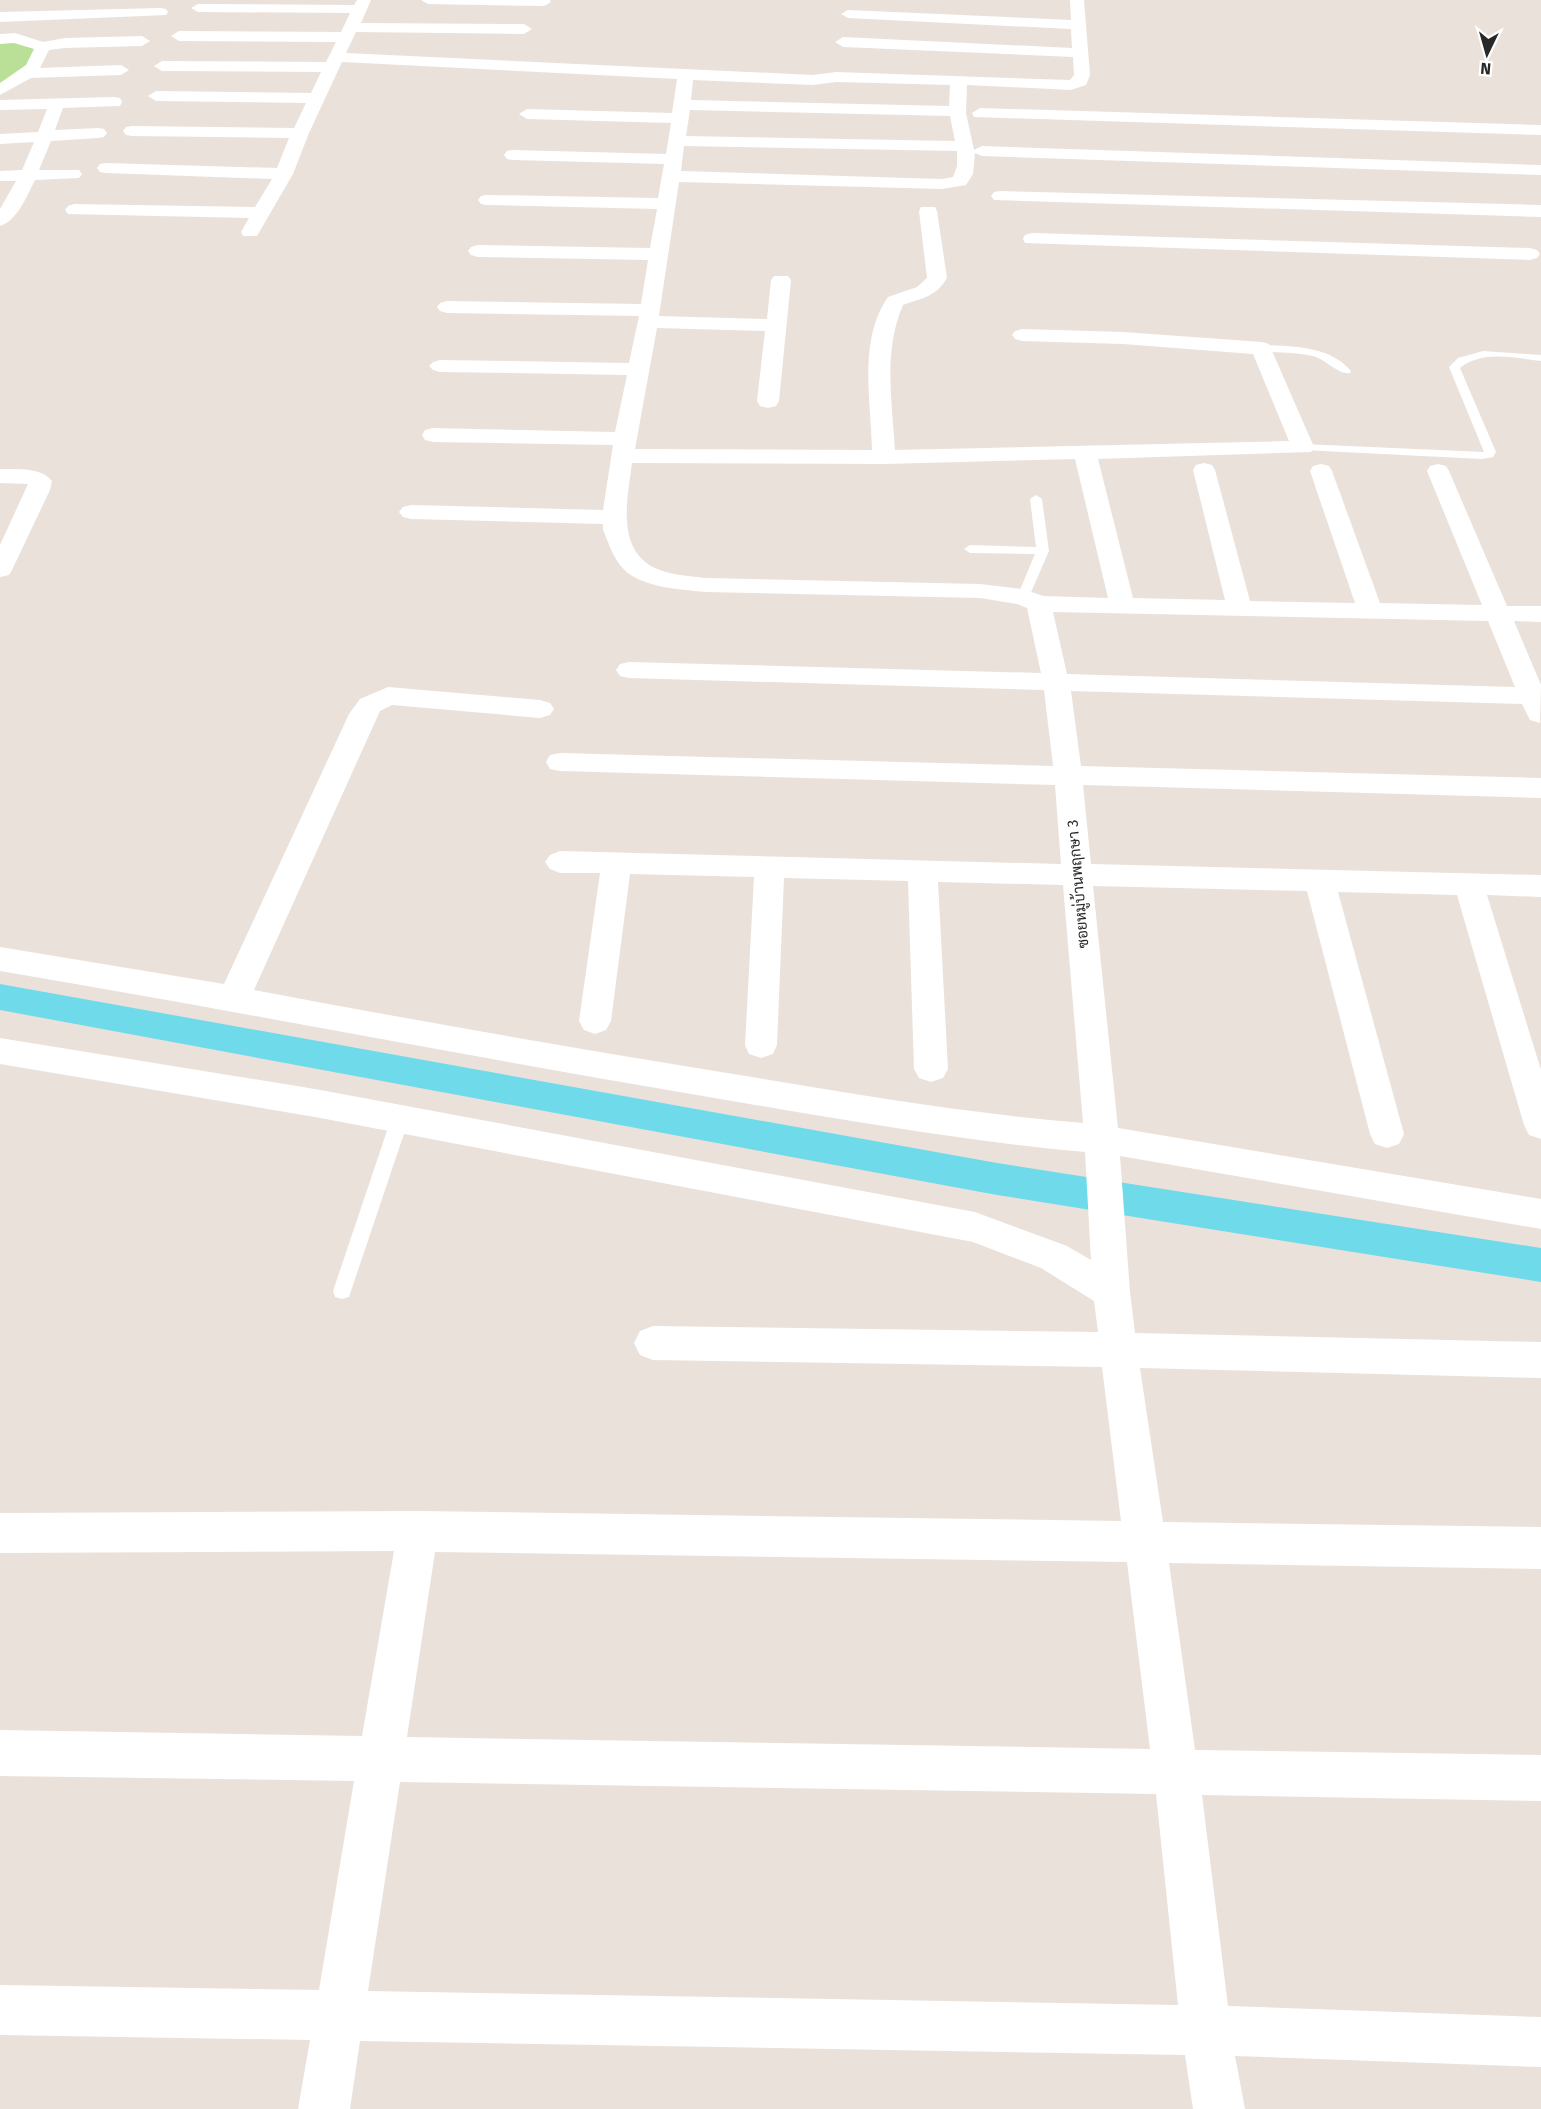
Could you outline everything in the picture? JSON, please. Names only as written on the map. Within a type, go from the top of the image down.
[{"type":"street","points":[[428,0],[544,2]]},
{"type":"street","points":[[839,59],[959,80],[1071,85],[1080,82],[1082,75],[1077,0]]},
{"type":"street","points":[[35,44],[70,5]]},
{"type":"street","points":[[0,16],[70,5],[161,12]]},
{"type":"street","points":[[198,8],[362,5],[300,133],[284,174],[250,232]]},
{"type":"street","points":[[839,59],[850,7],[1080,25]]},
{"type":"street","points":[[179,36],[524,29]]},
{"type":"street","points":[[0,39],[15,38],[35,44],[142,41]]},
{"type":"street","points":[[0,90],[29,73],[39,62],[35,44]]},
{"type":"street","points":[[162,66],[333,62],[813,80],[839,59],[1080,53]]},
{"type":"street","points":[[29,73],[121,70]]},
{"type":"street","points":[[685,75],[659,254],[614,517],[615,530],[630,562],[646,573],[672,581],[705,585],[980,591],[1031,601],[1541,614]]},
{"type":"street","points":[[674,159],[942,184],[960,181],[965,174],[973,149],[958,111],[959,80]]},
{"type":"street","points":[[156,96],[318,98]]},
{"type":"street","points":[[0,105],[114,102]]},
{"type":"street","points":[[0,220],[6,216],[27,175],[45,137],[57,103]]},
{"type":"street","points":[[527,114],[958,111]]},
{"type":"street","points":[[980,113],[1232,121],[1539,123]]},
{"type":"street","points":[[1232,121],[1286,247]]},
{"type":"street","points":[[132,131],[300,133]]},
{"type":"street","points":[[0,139],[98,133]]},
{"type":"street","points":[[513,155],[674,159],[973,149],[1541,170]]},
{"type":"street","points":[[106,168],[284,174]]},
{"type":"street","points":[[0,176],[73,174]]},
{"type":"street","points":[[1000,196],[1541,211]]},
{"type":"street","points":[[487,200],[667,204]]},
{"type":"street","points":[[74,210],[260,213]]},
{"type":"street","points":[[884,457],[880,340],[889,310],[895,301],[919,295],[932,288],[937,278],[928,211]]},
{"type":"street","points":[[1032,239],[1530,254]]},
{"type":"street","points":[[478,251],[659,254]]},
{"type":"street","points":[[768,401],[781,280]]},
{"type":"street","points":[[447,306],[776,325]]},
{"type":"street","points":[[433,435],[625,448],[884,457],[1303,447],[1267,366],[1262,348],[1123,338],[1022,335]]},
{"type":"street","points":[[440,366],[639,369]]},
{"type":"street","points":[[1085,452],[1122,604]]},
{"type":"street","points":[[1204,470],[1239,607]]},
{"type":"street","points":[[1321,471],[1370,610]]},
{"type":"street","points":[[629,670],[1056,682],[1538,703],[1438,471]]},
{"type":"street","points":[[0,476],[25,476],[40,481],[38,490],[0,570]]},
{"type":"street","points":[[411,512],[614,517]]},
{"type":"street","name":"ซอยหมู่บ้านพฤกษา 3","points":[[1031,601],[1056,682],[1068,775],[1102,1152],[1111,1292],[1176,1772],[1206,2030],[1219,2109]]},
{"type":"street","points":[[234,998],[363,714],[370,705],[388,696],[398,696],[540,709]]},
{"type":"street","points":[[560,762],[1541,788]]},
{"type":"street","points":[[560,862],[1541,886]]},
{"type":"street","points":[[595,1021],[616,864]]},
{"type":"street","points":[[761,1045],[770,868]]},
{"type":"street","points":[[923,872],[931,1069]]},
{"type":"street","points":[[1320,882],[1387,1134]]},
{"type":"street","points":[[1469,886],[1541,1125]]},
{"type":"street","points":[[0,959],[234,998],[438,1038],[818,1102],[1032,1133],[1102,1152],[1541,1214]]},
{"type":"street","points":[[0,1050],[400,1119],[975,1227],[1054,1257],[1111,1292]]},
{"type":"street","points":[[653,1343],[1119,1350],[1541,1360]]},
{"type":"street","points":[[324,2109],[418,1531]]},
{"type":"street","points":[[0,1533],[418,1531],[1541,1548]]},
{"type":"street","points":[[0,1753],[1541,1778]]},
{"type":"street","points":[[0,2010],[1206,2030],[1541,2042]]},
{"type":"lane","points":[[1262,348],[1302,351],[1326,356],[1336,361],[1346,371]]},
{"type":"lane","points":[[1303,447],[1397,454],[1489,455],[1490,452],[1454,367],[1461,360],[1475,356],[1541,358]]},
{"type":"lane","points":[[1031,601],[1044,541],[1036,499]]},
{"type":"lane","points":[[970,549],[1043,551]]},
{"type":"lane","points":[[342,1291],[400,1119]]},
{"type":"green space","points":[[0,39],[42,47],[29,73],[0,90]]},
{"type":"waterway","points":[[0,997],[997,1179],[1541,1265]]}]
